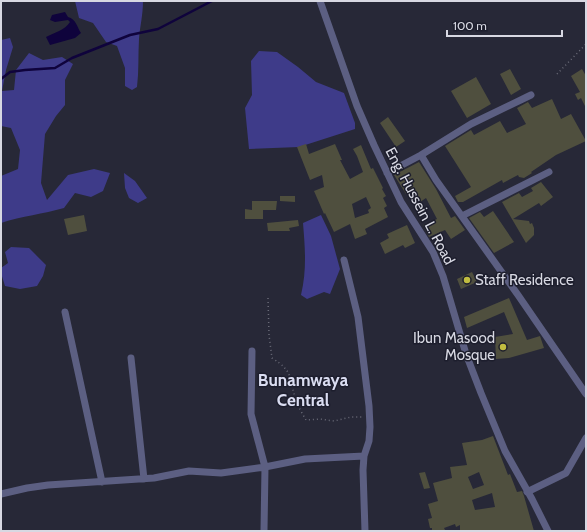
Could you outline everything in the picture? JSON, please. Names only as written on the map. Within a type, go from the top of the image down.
[{"type":"street","name":"Eng. Hussein L. Road","points":[[320,1],[357,106],[387,173],[401,202],[433,252],[464,347],[505,451],[548,531]]},
{"type":"street","points":[[387,173],[421,155],[471,124],[531,95]]},
{"type":"street","points":[[421,155],[586,394]]},
{"type":"street","points":[[462,216],[549,172]]},
{"type":"street","points":[[344,260],[358,316],[370,416],[369,441],[364,456],[363,470],[365,531]]},
{"type":"street","points":[[65,312],[102,482]]},
{"type":"street","points":[[252,351],[251,414],[265,467],[264,531]]},
{"type":"street","points":[[131,358],[144,478]]},
{"type":"street","points":[[527,492],[566,473],[586,438]]},
{"type":"street","points":[[1,494],[48,485],[144,478],[189,471],[221,473],[265,467],[305,459],[364,456]]},
{"type":"path","points":[[557,74],[586,44]]},
{"type":"path","points":[[268,298],[269,335],[272,358],[282,365],[289,373],[295,398],[306,420],[320,419],[334,421],[351,417],[370,416]]},
{"type":"shaded area","points":[[75,1],[143,1],[139,39],[137,87],[132,90],[125,86],[125,68],[117,46],[106,42],[93,23],[79,18]]},
{"type":"shaded area","points":[[65,12],[68,17],[75,21],[81,33],[75,38],[50,45],[46,37],[62,29],[70,22],[68,20],[55,22],[50,20],[52,15]]},
{"type":"shaded area","points":[[10,38],[13,47],[6,70],[2,91],[14,90],[16,70],[29,53],[43,60],[62,57],[73,64],[65,80],[65,105],[45,134],[41,183],[47,200],[68,175],[94,169],[110,173],[103,191],[91,197],[75,193],[64,208],[1,223],[1,176],[18,169],[20,150],[11,128],[1,126],[1,40]]},
{"type":"shaded area","points":[[259,51],[277,52],[316,82],[344,93],[355,123],[355,129],[299,147],[249,149],[245,108],[252,95],[251,61]]},
{"type":"shaded area","points":[[124,173],[135,181],[147,198],[138,203],[129,198],[125,188]]},
{"type":"shaded area","points":[[321,215],[331,236],[340,269],[330,294],[324,292],[307,299],[301,295],[305,267],[303,223]]},
{"type":"shaded area","points":[[11,247],[29,248],[46,265],[43,276],[37,286],[20,289],[5,286],[1,268],[8,263],[5,252]]},
{"type":"building","points":[[510,69],[521,89],[511,95],[500,74]]},
{"type":"building","points":[[582,69],[586,76],[586,108],[581,98],[578,100],[575,94],[580,92],[571,76]]},
{"type":"building","points":[[476,77],[491,104],[467,118],[451,91]]},
{"type":"building","points":[[552,99],[561,119],[571,114],[586,141],[556,155],[524,178],[519,177],[518,175],[503,183],[502,180],[463,202],[458,202],[455,196],[471,187],[445,146],[471,130],[474,135],[500,121],[507,133],[526,124],[517,108],[528,102],[532,108]]},
{"type":"building","points":[[388,117],[405,141],[396,147],[380,123]]},
{"type":"building","points":[[306,144],[309,154],[335,144],[342,160],[340,160],[350,179],[363,172],[353,149],[361,145],[371,169],[373,168],[386,196],[383,198],[387,206],[384,208],[388,217],[365,229],[367,234],[355,239],[350,224],[334,232],[314,191],[324,187],[322,175],[310,180],[297,147]],"holes":[[[366,197],[371,208],[368,210],[369,213],[355,218],[352,204]]]},
{"type":"building","points":[[419,162],[436,189],[451,218],[455,216],[465,230],[451,239],[445,230],[429,237],[423,225],[437,219],[426,198],[417,204],[408,192],[406,194],[394,175]]},
{"type":"building","points":[[541,182],[553,197],[541,206],[539,203],[513,219],[529,221],[530,224],[532,223],[534,235],[526,243],[502,202],[519,193],[522,197],[533,191],[531,188]]},
{"type":"building","points":[[280,196],[295,196],[295,202],[280,201]]},
{"type":"building","points":[[252,201],[277,201],[276,210],[263,210],[263,219],[245,219],[245,209],[252,210]]},
{"type":"building","points":[[493,211],[514,242],[494,253],[469,218],[480,212],[484,217]]},
{"type":"building","points":[[84,215],[87,231],[68,235],[64,219]]},
{"type":"building","points":[[298,220],[299,226],[289,228],[290,231],[268,231],[267,223]]},
{"type":"building","points":[[407,225],[415,243],[405,248],[403,245],[385,254],[380,243],[389,238],[387,234]]},
{"type":"building","name":"Staff Residence","points":[[472,272],[477,282],[461,289],[457,279]]},
{"type":"building","points":[[509,298],[527,340],[540,336],[544,348],[509,358],[496,359],[495,337],[513,334],[504,312],[467,328],[464,317]]},
{"type":"building","points":[[493,436],[508,475],[510,474],[517,492],[522,491],[534,531],[460,531],[460,525],[456,527],[455,524],[444,528],[445,530],[432,531],[432,528],[430,528],[428,519],[432,518],[428,504],[438,501],[433,483],[452,478],[450,467],[467,465],[462,443],[482,440]],"holes":[[[479,472],[484,485],[473,489],[468,477]],[[492,493],[495,507],[475,510],[472,500]]]},
{"type":"building","points":[[425,472],[430,488],[424,489],[419,473]]},
{"type":"waterway","points":[[1,79],[10,72],[55,68],[72,58],[130,35],[158,29],[212,1]]},
{"type":"place","name":"Staff Residence","points":[[467,280]]},
{"type":"place","name":"Ibun Masood Mosque","points":[[503,347]]},
{"type":"district","name":"Bunamwaya Central","points":[[303,390]]}]
